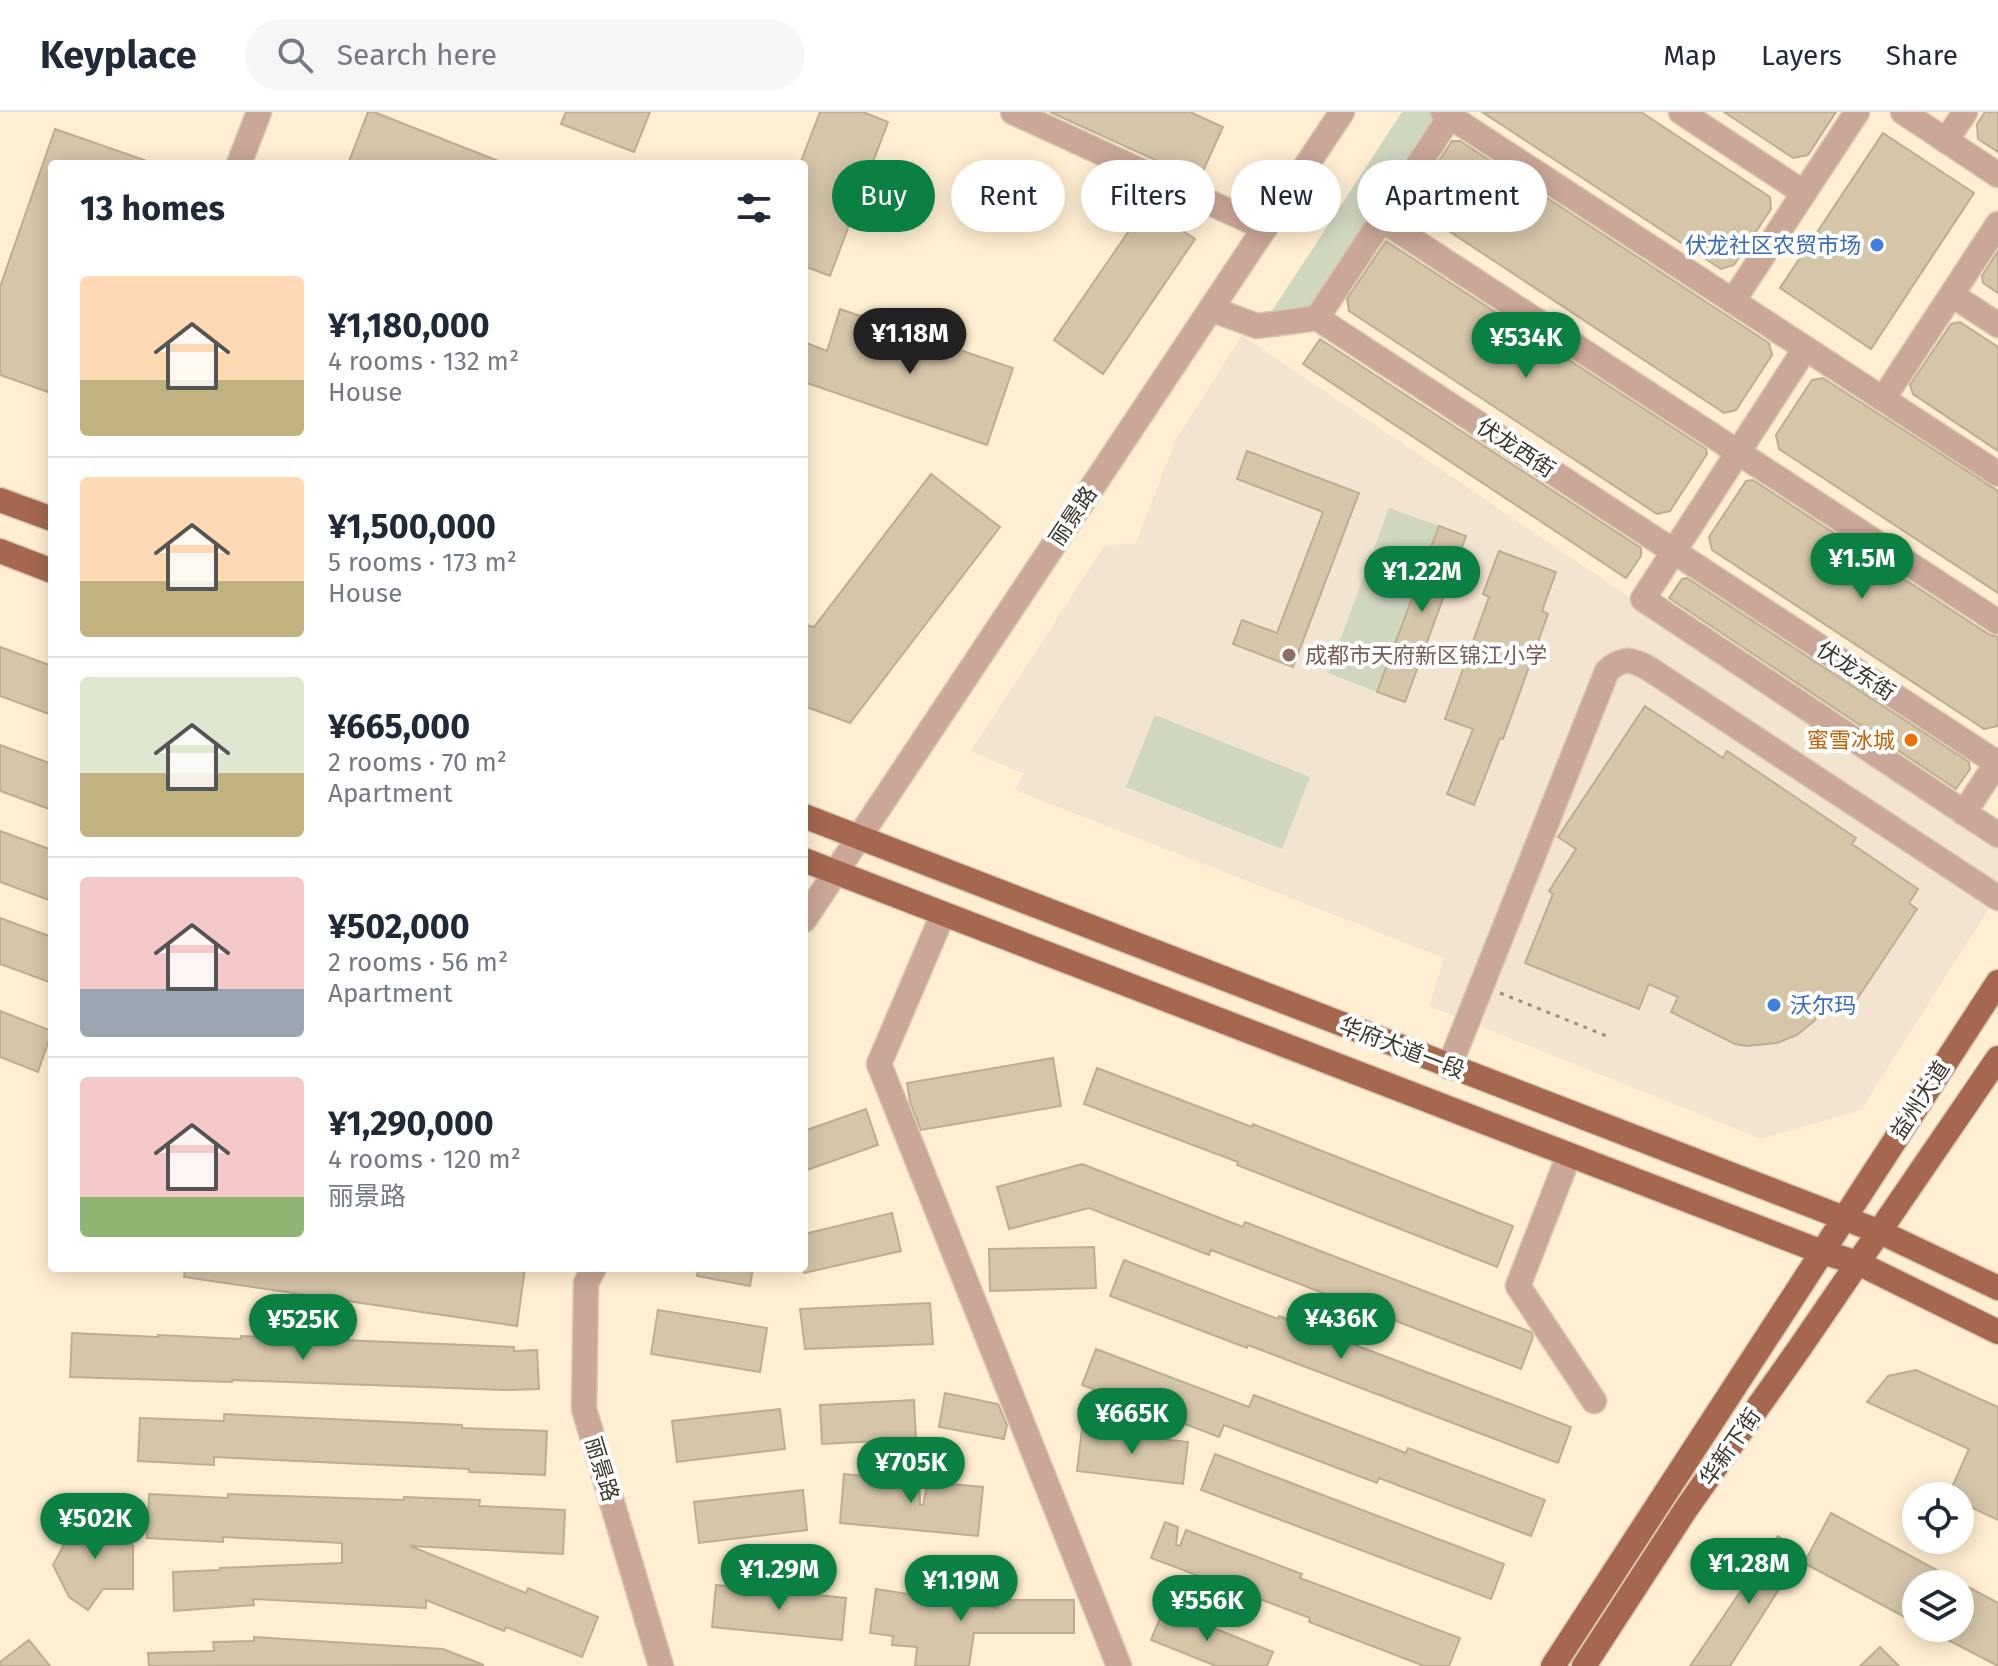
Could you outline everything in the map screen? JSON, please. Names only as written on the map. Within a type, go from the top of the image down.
[{"type":"main road","points":[[0,500],[48,518]]},
{"type":"main road","points":[[0,551],[48,569]]},
{"type":"main road","name":"华府大道一段","points":[[808,818],[1880,1232],[1998,1288]]},
{"type":"main road","points":[[808,861],[1822,1252],[1858,1263],[1998,1332]]},
{"type":"main road","name":"益州大道","points":[[1553,1666],[1998,982]]},
{"type":"main road","name":"益州大道","points":[[1880,1232],[1998,1058]]},
{"type":"main road","name":"华新下街","points":[[1584,1666],[1686,1509],[1880,1232]]},
{"type":"street","points":[[241,160],[259,112]]},
{"type":"street","points":[[1013,112],[1231,212]]},
{"type":"street","name":"丽景路","points":[[1310,160],[1342,112]]},
{"type":"street","points":[[1681,112],[1804,193]]},
{"type":"street","points":[[1733,301],[1857,112]]},
{"type":"street","points":[[1903,112],[1998,175]]},
{"type":"street","points":[[1946,141],[1965,112]]},
{"type":"street","points":[[1420,160],[1449,114],[1998,474]]},
{"type":"street","points":[[1883,399],[1998,224]]},
{"type":"street","name":"丽景路","points":[[808,914],[1262,232]]},
{"type":"street","points":[[1211,309],[1257,326],[1317,318],[1374,232]]},
{"type":"street","points":[[1400,232],[1998,622]]},
{"type":"street","points":[[1952,295],[1998,325]]},
{"type":"street","name":"伏龙西街","points":[[1317,318],[1674,552]]},
{"type":"street","points":[[1805,349],[1643,599],[1998,835]]},
{"type":"street","name":"伏龙东街","points":[[1674,552],[1997,762]]},
{"type":"street","points":[[1449,1067],[1607,671],[1616,662],[1627,660],[1648,668],[1998,898]]},
{"type":"street","points":[[1964,813],[1997,762]]},
{"type":"street","points":[[943,914],[879,1064],[1119,1666]]},
{"type":"street","points":[[1569,1155],[1518,1286],[1594,1401]]},
{"type":"street","name":"丽景路","points":[[592,1272],[586,1283],[584,1409],[661,1666]]},
{"type":"path","points":[[1482,985],[1609,1037]]},
{"type":"shaded area","points":[[1242,335],[1998,846],[1998,894],[1861,1110],[1761,1139],[1429,1006],[1444,958],[1015,790],[1024,774],[971,751],[1104,546],[1136,543],[1175,441]]},
{"type":"green space","points":[[1402,112],[1431,112],[1439,117],[1411,160],[1371,160]]},
{"type":"green space","points":[[1357,181],[1357,232],[1363,232],[1310,312],[1268,317],[1324,232],[1341,232],[1341,205]]},
{"type":"green space","points":[[1389,508],[1439,526],[1377,692],[1328,673]]},
{"type":"green space","points":[[1155,715],[1310,777],[1282,849],[1126,787]]},
{"type":"building","points":[[368,112],[374,112],[496,160],[350,160]]},
{"type":"building","points":[[566,112],[650,112],[634,152],[561,124]]},
{"type":"building","points":[[820,112],[863,112],[888,122],[874,160],[832,160],[832,232],[847,232],[830,276],[808,268],[808,160],[802,160]]},
{"type":"building","points":[[1050,112],[1190,112],[1223,127],[1208,160],[1155,160]]},
{"type":"building","points":[[1482,112],[1641,112],[1770,197],[1771,209],[1734,265],[1721,269]]},
{"type":"building","points":[[1724,112],[1836,112],[1808,155],[1793,158]]},
{"type":"building","points":[[1985,112],[1998,112],[1998,152],[1978,139],[1977,124]]},
{"type":"building","points":[[55,129],[144,160],[48,160],[48,392],[0,375],[0,287]]},
{"type":"building","points":[[1883,133],[1974,193],[1871,349],[1780,288]]},
{"type":"building","points":[[1452,141],[1460,141],[1489,160],[1439,160]]},
{"type":"building","points":[[1547,198],[1769,343],[1772,355],[1736,410],[1724,413],[1450,232],[1547,232]]},
{"type":"building","points":[[1128,232],[1185,232],[1195,239],[1103,374],[1054,340]]},
{"type":"building","points":[[1386,241],[1706,449],[1707,454],[1670,511],[1657,514],[1349,311],[1347,299]]},
{"type":"building","points":[[1998,251],[1998,293],[1983,283],[1982,276]]},
{"type":"building","points":[[840,309],[1013,368],[987,445],[808,383],[808,344],[827,351]]},
{"type":"building","points":[[1960,322],[1998,347],[1998,451],[1913,394],[1910,385],[1951,324]]},
{"type":"building","points":[[1320,339],[1641,548],[1641,556],[1626,578],[1303,364]]},
{"type":"building","points":[[1823,378],[1998,491],[1998,593],[1779,449],[1776,435],[1812,380]]},
{"type":"building","points":[[1247,451],[1359,493],[1293,667],[1233,644],[1242,620],[1277,633],[1323,512],[1237,479]]},
{"type":"building","points":[[931,474],[1000,527],[850,723],[808,707],[808,625],[814,627]]},
{"type":"building","points":[[1753,480],[1990,635],[1998,637],[1998,726],[1984,729],[1712,550],[1709,537],[1746,481]]},
{"type":"building","points":[[1439,526],[1466,536],[1405,702],[1377,692]]},
{"type":"building","points":[[1499,551],[1556,572],[1542,611],[1548,614],[1503,739],[1500,738],[1474,805],[1447,794],[1473,729],[1445,719],[1489,597],[1483,594]]},
{"type":"building","points":[[1687,578],[1969,762],[1970,769],[1956,789],[1669,598],[1682,579]]},
{"type":"building","points":[[0,647],[48,665],[48,714],[0,696]]},
{"type":"building","points":[[1645,706],[1723,758],[1727,751],[1856,838],[1852,844],[1918,889],[1909,903],[1917,909],[1849,1011],[1832,1000],[1797,1035],[1777,1043],[1747,1046],[1735,1044],[1671,1012],[1678,997],[1649,984],[1639,1009],[1525,963],[1553,894],[1549,891],[1576,849],[1558,837]]},
{"type":"building","points":[[0,745],[48,763],[48,809],[0,791]]},
{"type":"building","points":[[0,831],[48,849],[48,900],[0,882]]},
{"type":"building","points":[[0,918],[48,936],[48,982],[0,964]]},
{"type":"building","points":[[0,1011],[48,1029],[48,1043],[38,1072],[0,1057]]},
{"type":"building","points":[[1053,1058],[1061,1106],[921,1130],[910,1102],[907,1083]]},
{"type":"building","points":[[1097,1068],[1252,1127],[1253,1124],[1513,1226],[1497,1267],[1237,1165],[1238,1162],[1084,1104]]},
{"type":"building","points":[[866,1109],[878,1145],[808,1170],[808,1130]]},
{"type":"building","points":[[1082,1164],[1243,1227],[1245,1222],[1531,1332],[1533,1337],[1521,1369],[1211,1250],[1209,1255],[1089,1208],[1009,1229],[997,1187]]},
{"type":"building","points":[[892,1213],[901,1251],[804,1273],[808,1272],[808,1233]]},
{"type":"building","points":[[1094,1247],[1096,1288],[990,1291],[989,1249]]},
{"type":"building","points":[[1124,1260],[1571,1427],[1558,1463],[1110,1296]]},
{"type":"building","points":[[185,1272],[524,1272],[517,1326],[184,1277]]},
{"type":"building","points":[[698,1272],[752,1272],[750,1286],[697,1276]]},
{"type":"building","points":[[930,1303],[933,1344],[805,1349],[800,1309]]},
{"type":"building","points":[[658,1310],[767,1328],[760,1372],[651,1354]]},
{"type":"building","points":[[72,1333],[514,1347],[514,1351],[537,1350],[539,1389],[70,1377]]},
{"type":"building","points":[[1096,1349],[1249,1407],[1254,1395],[1406,1453],[1408,1448],[1545,1500],[1531,1536],[1379,1478],[1377,1483],[1224,1425],[1219,1437],[1082,1385]]},
{"type":"building","points":[[1916,1370],[1998,1407],[1998,1520],[1974,1509],[1974,1482],[1954,1482],[1969,1449],[1867,1402],[1888,1376]]},
{"type":"building","points":[[945,1393],[998,1404],[1007,1425],[1004,1439],[939,1427]]},
{"type":"building","points":[[914,1400],[916,1439],[822,1444],[820,1405]]},
{"type":"building","points":[[780,1409],[785,1449],[677,1462],[672,1421]]},
{"type":"building","points":[[224,1414],[547,1431],[545,1475],[214,1457],[214,1465],[138,1461],[140,1418],[224,1421]]},
{"type":"building","points":[[1082,1429],[1188,1442],[1183,1484],[1077,1471]]},
{"type":"building","points":[[1215,1454],[1504,1564],[1491,1599],[1201,1490]]},
{"type":"building","points":[[844,1474],[919,1481],[920,1505],[923,1505],[928,1482],[983,1487],[978,1536],[840,1523]]},
{"type":"building","points":[[803,1490],[807,1530],[699,1543],[694,1502]]},
{"type":"building","points":[[149,1494],[228,1498],[228,1494],[404,1500],[404,1497],[480,1500],[479,1506],[565,1510],[563,1554],[410,1546],[526,1593],[528,1588],[598,1617],[582,1657],[426,1600],[426,1608],[253,1599],[254,1605],[174,1611],[173,1572],[342,1563],[342,1543],[223,1537],[223,1542],[147,1538]]},
{"type":"building","points":[[1831,1513],[1902,1554],[1937,1570],[1902,1570],[1902,1616],[1804,1563]]},
{"type":"building","points":[[114,1518],[133,1546],[133,1589],[103,1589],[88,1610],[69,1597],[53,1565],[75,1524]]},
{"type":"building","points":[[1165,1522],[1178,1527],[1176,1545],[1180,1546],[1186,1530],[1302,1574],[1300,1578],[1460,1638],[1449,1666],[1424,1666],[1309,1622],[1310,1618],[1151,1558]]},
{"type":"building","points":[[1778,1536],[1803,1552],[1730,1666],[1690,1666]]},
{"type":"building","points":[[716,1585],[846,1598],[842,1640],[712,1627]]},
{"type":"building","points":[[876,1589],[998,1608],[998,1600],[1074,1600],[1074,1633],[974,1633],[969,1666],[915,1666],[917,1647],[892,1645],[893,1636],[870,1633]]},
{"type":"building","points":[[1974,1590],[1998,1603],[1998,1666],[1952,1642],[1974,1642]]},
{"type":"building","points":[[1164,1608],[1273,1652],[1267,1666],[1216,1666],[1151,1640]]},
{"type":"building","points":[[254,1637],[443,1649],[484,1665],[149,1666],[148,1653],[214,1651],[213,1642],[254,1641]]},
{"type":"building","points":[[29,1640],[50,1666],[0,1666],[0,1662]]},
{"type":"building","points":[[1880,1647],[1899,1666],[1860,1666]]},
{"type":"place","name":"伏龙社区农贸市场","points":[[1877,245]]},
{"type":"place","name":"成都市天府新区锦江小学","points":[[1289,655]]},
{"type":"place","name":"蜜雪冰城","points":[[1911,740]]},
{"type":"place","name":"沃尔玛","points":[[1774,1005]]}]
